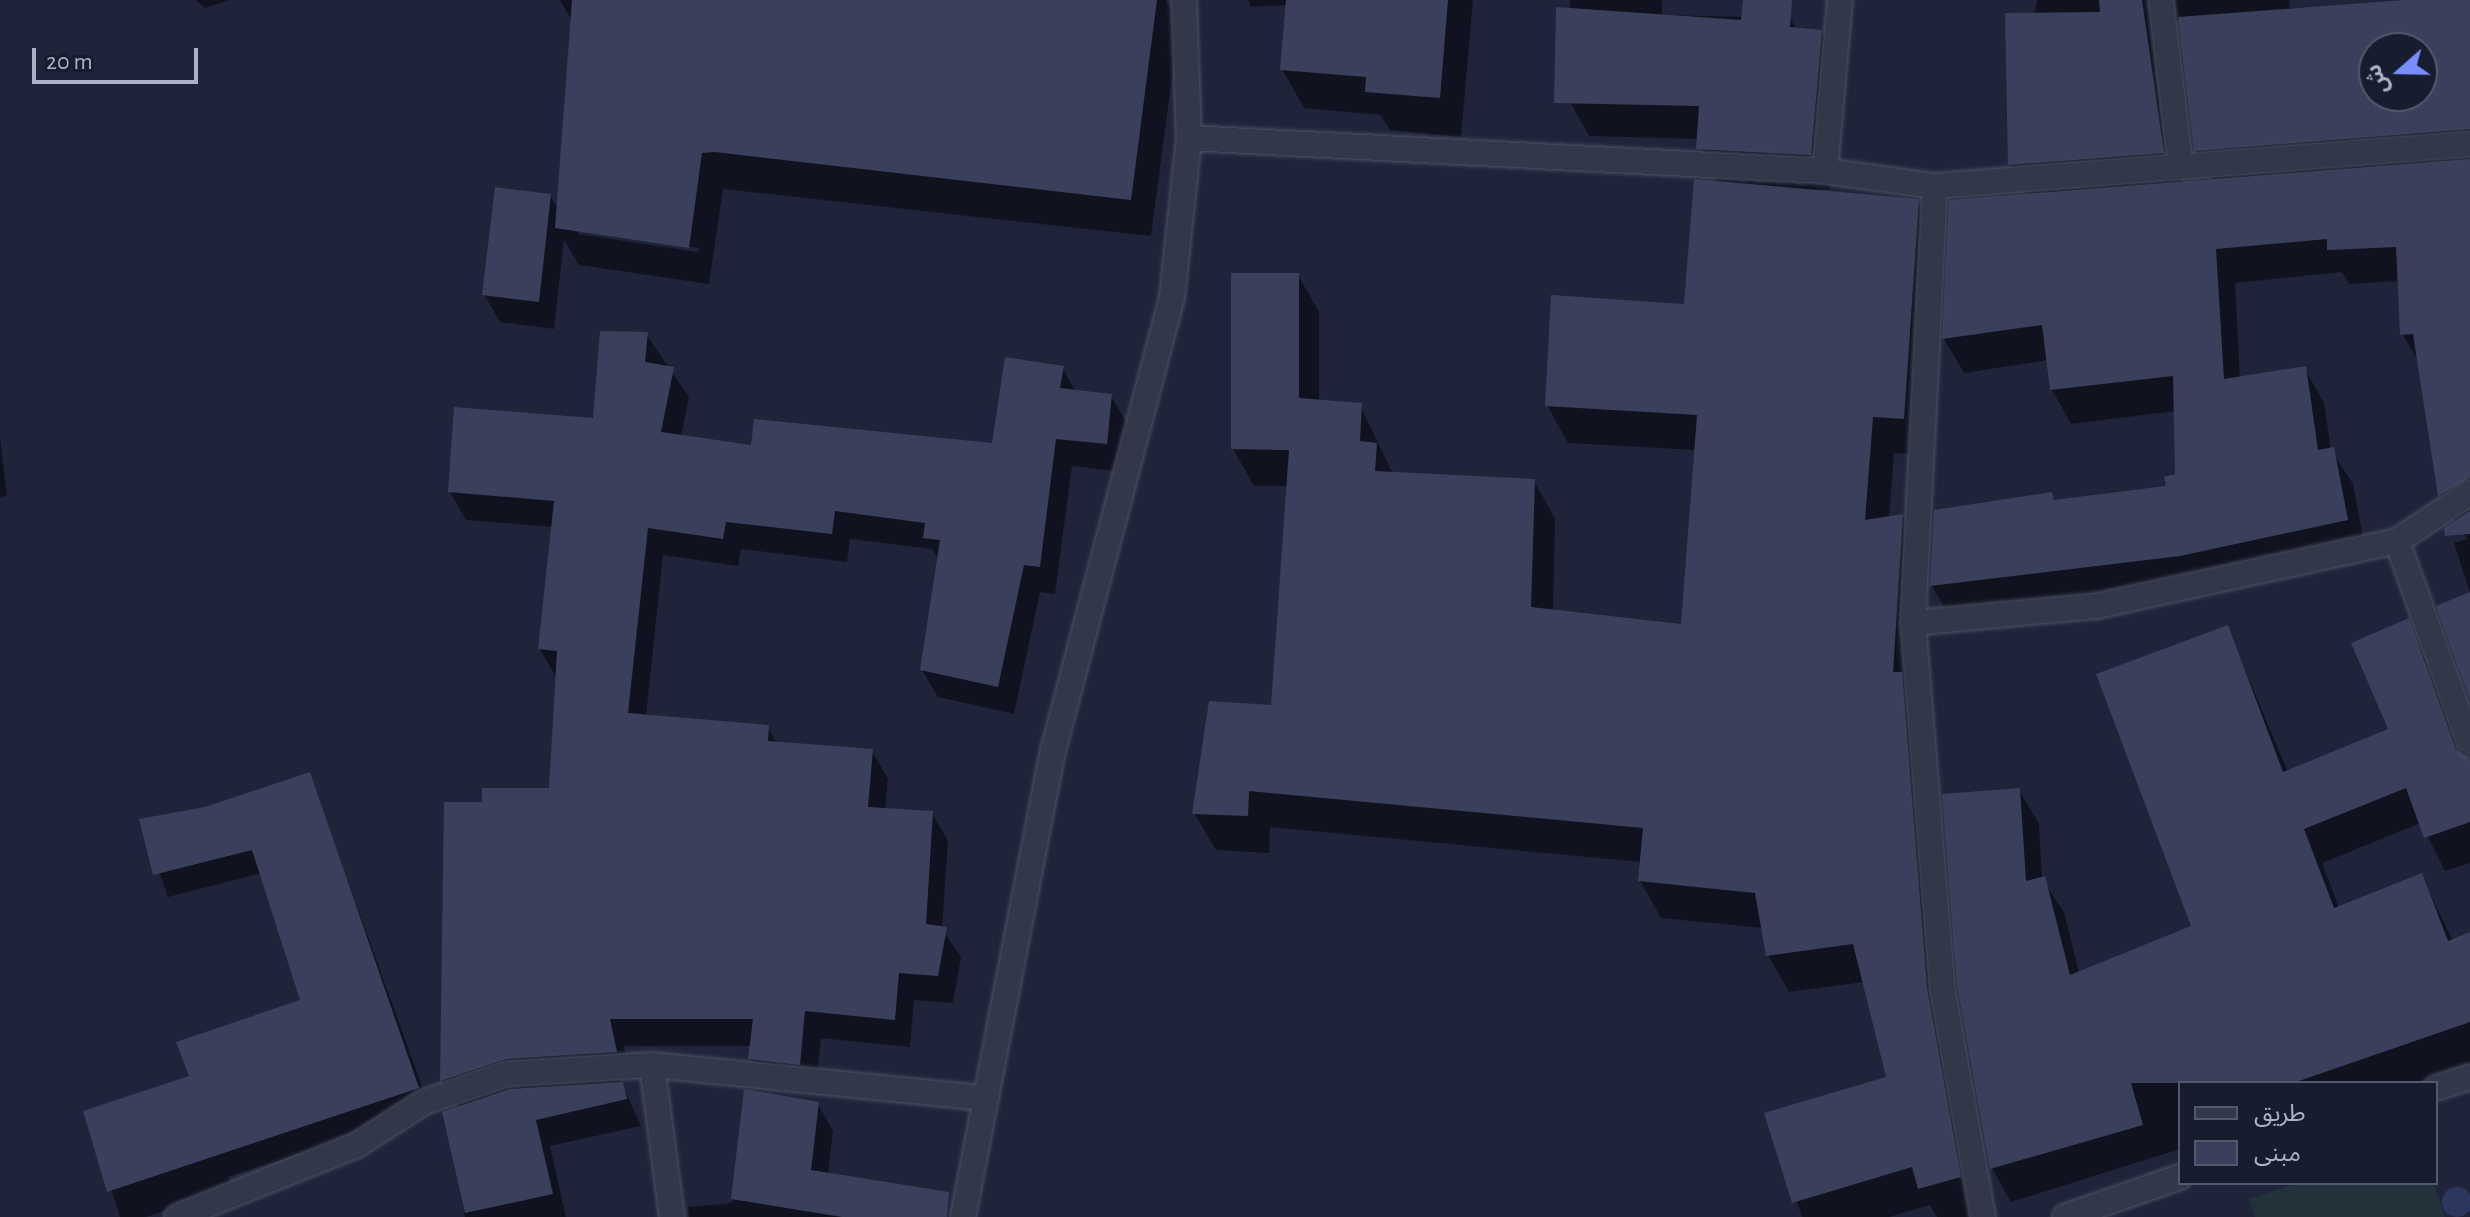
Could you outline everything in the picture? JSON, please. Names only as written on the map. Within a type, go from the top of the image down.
[{"type":"street","points":[[963,1217],[1053,751],[1172,297],[1189,138],[1184,0]]},
{"type":"street","points":[[1825,171],[1840,0]]},
{"type":"street","points":[[2161,0],[2180,162]]},
{"type":"street","points":[[1189,138],[1825,171],[1935,186],[2180,162],[2470,144]]},
{"type":"street","points":[[1935,186],[1913,623],[1942,987],[1983,1217]]},
{"type":"street","points":[[1913,623],[2097,606],[2397,541],[2470,493]]},
{"type":"street","points":[[2397,541],[2468,732]]},
{"type":"street","points":[[177,1217],[357,1145],[424,1102],[507,1074],[652,1065],[984,1098]]},
{"type":"street","points":[[652,1065],[672,1217]]},
{"type":"street","points":[[2438,1087],[2470,1077]]},
{"type":"street","points":[[2065,1217],[2178,1178]]},
{"type":"shaded area","points":[[2291,1185],[2435,1185],[2445,1217],[2255,1217],[2249,1199]]},
{"type":"water","points":[[2457,1187],[2468,1191],[2471,1208],[2468,1213],[2457,1217],[2446,1213],[2442,1202],[2446,1191]]},
{"type":"building","points":[[572,0],[1157,0],[1131,200],[715,152],[702,153],[689,248],[555,228]]},
{"type":"building","points":[[1286,0],[1448,0],[1440,98],[1365,92],[1366,77],[1280,70]]},
{"type":"building","points":[[1743,0],[1792,0],[1790,27],[1822,30],[1811,155],[1696,149],[1699,106],[1554,103],[1556,7],[1741,20]]},
{"type":"building","points":[[2099,0],[2142,0],[2164,153],[2008,165],[2005,13],[2100,12]]},
{"type":"building","points":[[2404,0],[2470,0],[2470,129],[2194,151],[2178,17]]},
{"type":"building","points":[[2470,159],[2470,478],[2438,496],[2413,334],[2400,335],[2396,247],[2327,250],[2327,239],[2216,249],[2224,379],[2306,366],[2318,450],[2334,447],[2348,520],[2180,556],[1930,586],[1934,510],[2052,492],[2054,500],[2166,486],[2164,477],[2175,474],[2173,376],[2050,390],[2042,325],[1942,339],[1949,200]]},
{"type":"building","points":[[1694,179],[1919,199],[1904,419],[1873,417],[1865,520],[1903,514],[1893,672],[1902,672],[1927,988],[1961,1177],[1918,1189],[1912,1167],[1792,1203],[1764,1113],[1886,1077],[1853,944],[1766,956],[1755,893],[1638,881],[1643,828],[1249,791],[1248,816],[1192,814],[1209,701],[1271,705],[1289,450],[1231,449],[1231,273],[1299,273],[1299,398],[1362,403],[1360,441],[1377,443],[1375,471],[1535,479],[1531,607],[1681,624],[1697,415],[1545,406],[1551,295],[1684,304]]},
{"type":"building","points":[[495,187],[551,194],[539,302],[482,295]]},
{"type":"building","points":[[600,331],[648,332],[645,362],[674,367],[661,432],[751,445],[754,419],[992,443],[1005,357],[1064,366],[1060,388],[1112,394],[1107,444],[1056,439],[1040,567],[1024,565],[998,687],[920,670],[940,540],[923,538],[925,523],[835,511],[832,534],[726,522],[723,539],[648,528],[628,713],[769,725],[768,741],[873,749],[868,807],[933,811],[926,924],[947,927],[938,976],[899,973],[895,1020],[805,1011],[800,1065],[748,1059],[753,1019],[610,1019],[617,1052],[506,1059],[440,1081],[444,802],[482,802],[482,788],[549,788],[557,651],[538,649],[554,501],[448,492],[454,407],[593,418]]},
{"type":"building","points":[[2470,511],[2470,534],[2445,536],[2444,528]]},
{"type":"building","points":[[2470,592],[2470,700],[2436,606]]},
{"type":"building","points":[[2409,618],[2456,750],[2470,760],[2470,822],[2424,838],[2406,788],[2304,829],[2334,908],[2422,873],[2448,941],[2470,932],[2470,1022],[2299,1081],[2131,1083],[2143,1125],[1990,1169],[1957,985],[1942,794],[2020,788],[2026,881],[2045,876],[2070,975],[2191,926],[2096,674],[2228,625],[2283,772],[2388,729],[2351,643]]},
{"type":"building","points":[[310,772],[419,1088],[107,1192],[83,1111],[189,1076],[176,1042],[300,1000],[252,850],[153,875],[139,819],[205,807]]},
{"type":"building","points":[[623,1082],[627,1099],[536,1120],[553,1194],[465,1213],[442,1112],[510,1089]]},
{"type":"building","points":[[744,1089],[819,1102],[811,1170],[949,1192],[947,1217],[842,1217],[731,1199]]}]
